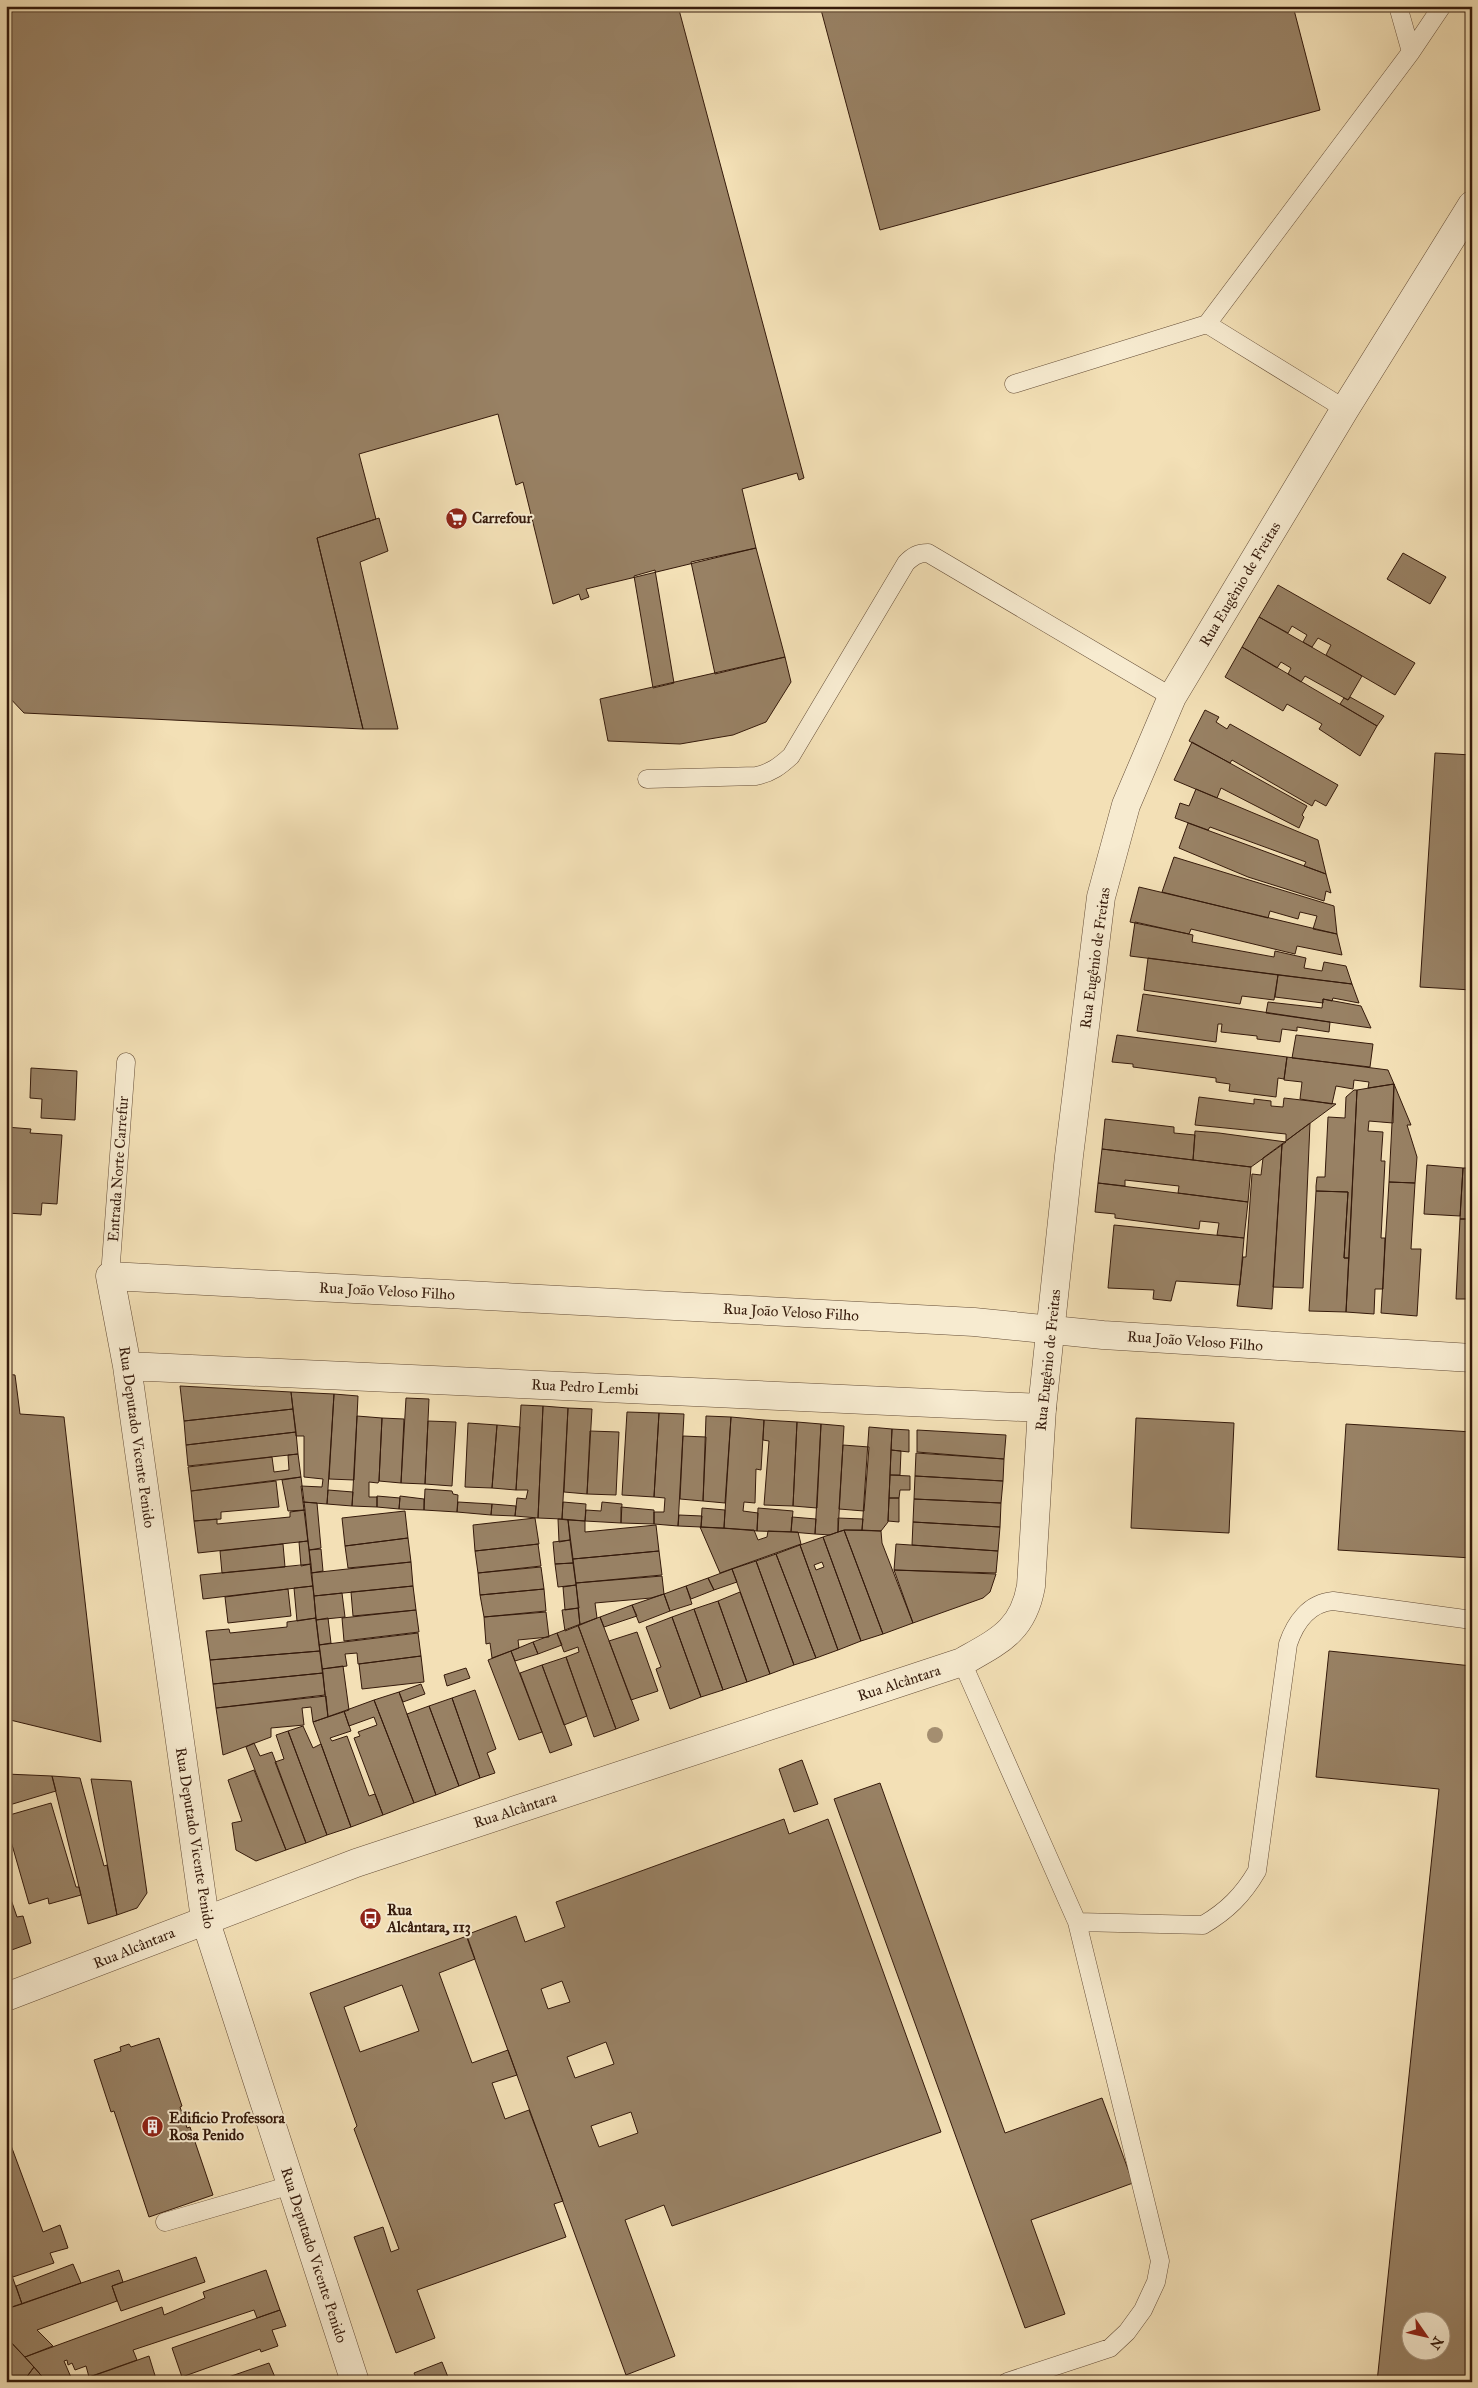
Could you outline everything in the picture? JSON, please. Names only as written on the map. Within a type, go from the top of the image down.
[{"type":"street","name":"Rua Eugênio de Freitas","points":[[1019,1622],[1028,1604],[1031,1586],[1042,1408],[1069,1156],[1101,898],[1126,805],[1172,697],[1345,409],[1472,205]]},
{"type":"street","name":"Rua João Veloso Filho","points":[[110,1276],[964,1321],[1103,1335],[1472,1358]]},
{"type":"street","name":"Rua Deputado Vicente Penido","points":[[110,1276],[127,1366],[205,1919],[355,2382]]},
{"type":"street","name":"Rua Pedro Lembi","points":[[127,1366],[1042,1408]]},
{"type":"street","name":"Rua Alcântara","points":[[6,1997],[205,1919],[366,1860],[962,1662],[1002,1640],[1019,1622]]},
{"type":"lane","points":[[1398,6],[1411,52]]},
{"type":"lane","points":[[1014,384],[1208,324],[1411,52],[1442,6]]},
{"type":"lane","points":[[1208,324],[1345,409]]},
{"type":"lane","points":[[647,779],[756,776],[769,773],[779,767],[791,756],[906,563],[912,557],[923,553],[928,553],[1172,697]]},
{"type":"lane","name":"Entrada Norte Carrefur","points":[[110,1276],[126,1062]]},
{"type":"lane","points":[[1077,1922],[1203,1925],[1220,1915],[1249,1884],[1257,1870],[1288,1644],[1292,1632],[1310,1610],[1321,1602],[1333,1602],[1472,1620]]},
{"type":"lane","points":[[962,1662],[1077,1922],[1160,2261],[1156,2282],[1143,2310],[1127,2332],[1110,2348],[1007,2382]]},
{"type":"lane","points":[[165,2222],[291,2185]]},
{"type":"building","name":"Carrefour","points":[[6,6],[678,6],[804,478],[799,480],[797,473],[742,489],[756,548],[586,589],[589,597],[581,600],[579,594],[553,604],[523,482],[516,485],[498,414],[359,454],[376,519],[317,538],[363,729],[24,713],[6,694]]},
{"type":"building","points":[[820,6],[1293,6],[1320,110],[880,230]]},
{"type":"building","points":[[379,518],[388,551],[360,562],[398,729],[363,729],[317,538]]},
{"type":"building","points":[[756,548],[785,657],[715,674],[691,562]]},
{"type":"building","points":[[1403,553],[1446,577],[1430,604],[1387,579]]},
{"type":"building","points":[[655,570],[674,683],[653,688],[634,576]]},
{"type":"building","points":[[1278,585],[1415,663],[1395,695],[1326,655],[1331,645],[1318,638],[1312,647],[1303,642],[1307,635],[1292,626],[1288,633],[1259,617]]},
{"type":"building","points":[[1259,617],[1362,676],[1348,700],[1305,676],[1301,682],[1288,674],[1291,668],[1281,662],[1277,668],[1242,647]]},
{"type":"building","points":[[1242,647],[1377,726],[1360,756],[1319,729],[1322,724],[1287,704],[1283,711],[1225,677]]},
{"type":"building","points":[[785,657],[791,682],[766,722],[733,735],[680,744],[608,741],[600,699]]},
{"type":"building","points":[[1350,697],[1384,716],[1377,726],[1340,704],[1344,698],[1348,700]]},
{"type":"building","points":[[1205,710],[1219,717],[1216,722],[1227,729],[1230,724],[1338,785],[1326,806],[1315,800],[1312,806],[1232,760],[1230,763],[1189,741]]},
{"type":"building","points":[[1192,742],[1307,806],[1302,815],[1304,817],[1299,828],[1221,788],[1217,798],[1174,780]]},
{"type":"building","points":[[1435,753],[1472,755],[1472,990],[1420,987]]},
{"type":"building","points":[[1196,789],[1318,840],[1326,874],[1304,866],[1306,862],[1210,827],[1208,830],[1175,818],[1180,803],[1189,806]]},
{"type":"building","points":[[1188,823],[1326,874],[1331,893],[1326,891],[1324,901],[1248,877],[1179,848]]},
{"type":"building","points":[[1174,857],[1334,906],[1337,934],[1313,929],[1317,916],[1300,912],[1298,919],[1270,911],[1268,918],[1162,892]]},
{"type":"building","points":[[1139,887],[1337,934],[1342,955],[1297,946],[1295,954],[1191,929],[1189,934],[1130,922]]},
{"type":"building","points":[[1135,922],[1193,935],[1192,942],[1274,957],[1275,951],[1306,958],[1304,968],[1322,971],[1324,962],[1346,966],[1352,984],[1130,956]]},
{"type":"building","points":[[1148,958],[1278,975],[1274,1000],[1242,996],[1240,1004],[1144,990]]},
{"type":"building","points":[[1278,975],[1352,984],[1359,1003],[1333,998],[1332,1001],[1323,999],[1323,1003],[1275,997]]},
{"type":"building","points":[[1143,994],[1330,1022],[1329,1032],[1297,1027],[1297,1031],[1282,1029],[1280,1042],[1257,1039],[1257,1036],[1221,1032],[1222,1024],[1218,1024],[1216,1042],[1137,1031]]},
{"type":"building","points":[[1323,999],[1361,1006],[1371,1028],[1266,1013],[1268,1002],[1322,1008]]},
{"type":"building","points":[[1117,1035],[1287,1057],[1284,1079],[1278,1078],[1276,1097],[1229,1091],[1230,1084],[1216,1082],[1216,1078],[1133,1067],[1133,1064],[1112,1062]]},
{"type":"building","points":[[1296,1035],[1373,1044],[1370,1067],[1292,1058]]},
{"type":"building","points":[[1287,1057],[1388,1070],[1394,1084],[1368,1088],[1369,1082],[1354,1080],[1353,1089],[1336,1086],[1332,1104],[1300,1099],[1302,1082],[1284,1080]]},
{"type":"building","points":[[31,1068],[77,1071],[75,1120],[41,1118],[42,1099],[30,1098]]},
{"type":"building","points":[[1394,1084],[1411,1125],[1407,1125],[1417,1157],[1415,1183],[1389,1182]]},
{"type":"building","points":[[1394,1084],[1393,1123],[1369,1121],[1368,1131],[1383,1132],[1381,1161],[1385,1161],[1381,1238],[1385,1238],[1383,1289],[1375,1289],[1374,1314],[1346,1312],[1357,1090]]},
{"type":"building","points":[[1354,1090],[1357,1090],[1349,1258],[1344,1258],[1348,1192],[1316,1191],[1316,1186],[1317,1177],[1325,1177],[1328,1117],[1345,1118],[1346,1097]]},
{"type":"building","points":[[1199,1097],[1254,1104],[1254,1099],[1271,1101],[1271,1106],[1283,1107],[1284,1098],[1336,1104],[1286,1141],[1286,1134],[1195,1125]]},
{"type":"building","points":[[1105,1119],[1174,1127],[1174,1133],[1195,1135],[1193,1160],[1102,1149]]},
{"type":"building","points":[[1310,1123],[1303,1288],[1273,1287],[1282,1144]]},
{"type":"building","points":[[6,1127],[31,1129],[30,1133],[62,1135],[57,1204],[42,1203],[41,1215],[6,1213]]},
{"type":"building","points":[[1195,1131],[1286,1142],[1251,1167],[1193,1160]]},
{"type":"building","points":[[1282,1144],[1272,1309],[1237,1306],[1243,1257],[1246,1257],[1252,1174],[1261,1175],[1263,1158]]},
{"type":"building","points":[[1102,1149],[1251,1167],[1248,1202],[1178,1193],[1179,1186],[1125,1180],[1125,1186],[1098,1183]]},
{"type":"building","points":[[1427,1165],[1463,1168],[1460,1216],[1424,1214]]},
{"type":"building","points":[[1463,1168],[1472,1168],[1472,1219],[1460,1219]]},
{"type":"building","points":[[1389,1182],[1415,1183],[1411,1249],[1421,1249],[1417,1316],[1381,1313]]},
{"type":"building","points":[[1098,1183],[1248,1202],[1244,1238],[1217,1235],[1219,1223],[1200,1221],[1199,1229],[1115,1218],[1115,1214],[1095,1212]]},
{"type":"building","points":[[1316,1191],[1348,1192],[1344,1258],[1349,1258],[1346,1312],[1309,1311]]},
{"type":"building","points":[[1460,1219],[1472,1219],[1472,1299],[1456,1299]]},
{"type":"building","points":[[1114,1225],[1244,1238],[1240,1285],[1176,1281],[1171,1301],[1153,1299],[1154,1290],[1108,1288]]},
{"type":"building","points":[[6,1374],[15,1375],[20,1414],[64,1417],[101,1742],[6,1719]]},
{"type":"building","points":[[180,1386],[291,1392],[293,1409],[184,1421]]},
{"type":"building","points":[[291,1392],[334,1394],[327,1504],[303,1502],[301,1486],[322,1487],[323,1479],[304,1477],[304,1436],[296,1436]]},
{"type":"building","points":[[334,1394],[358,1396],[354,1480],[329,1479]]},
{"type":"building","points":[[406,1398],[429,1399],[425,1484],[401,1483]]},
{"type":"building","points":[[521,1405],[543,1406],[538,1518],[515,1516],[517,1498],[526,1499],[528,1490],[516,1490]]},
{"type":"building","points":[[543,1406],[568,1408],[562,1519],[538,1518]]},
{"type":"building","points":[[568,1408],[592,1409],[587,1494],[564,1492]]},
{"type":"building","points":[[293,1409],[296,1432],[186,1445],[184,1421]]},
{"type":"building","points":[[627,1412],[659,1413],[654,1497],[622,1495]]},
{"type":"building","points":[[659,1413],[684,1414],[678,1526],[654,1524],[654,1512],[664,1512],[665,1498],[654,1497]]},
{"type":"building","points":[[357,1416],[382,1418],[379,1481],[378,1483],[369,1482],[369,1497],[377,1497],[377,1507],[352,1506]]},
{"type":"building","points":[[706,1416],[731,1417],[725,1503],[703,1501]]},
{"type":"building","points":[[731,1417],[764,1420],[761,1470],[756,1469],[755,1503],[744,1502],[743,1511],[758,1513],[757,1531],[724,1528]]},
{"type":"building","points":[[382,1418],[404,1419],[401,1483],[379,1481]]},
{"type":"building","points":[[1136,1418],[1234,1423],[1229,1533],[1131,1528]]},
{"type":"building","points":[[764,1420],[797,1422],[793,1506],[764,1505],[769,1441],[763,1440]]},
{"type":"building","points":[[428,1421],[456,1422],[452,1486],[425,1484]]},
{"type":"building","points":[[797,1422],[821,1424],[817,1508],[793,1506]]},
{"type":"building","points":[[468,1423],[497,1425],[492,1488],[465,1487]]},
{"type":"building","points":[[821,1424],[844,1426],[838,1532],[830,1535],[815,1534]]},
{"type":"building","points":[[1346,1424],[1472,1432],[1472,1558],[1338,1550]]},
{"type":"building","points":[[497,1425],[520,1427],[516,1490],[492,1488]]},
{"type":"building","points":[[869,1427],[892,1429],[888,1522],[881,1531],[862,1530]]},
{"type":"building","points":[[892,1429],[909,1430],[909,1452],[891,1450]]},
{"type":"building","points":[[917,1430],[1006,1435],[1004,1459],[917,1452]]},
{"type":"building","points":[[590,1431],[619,1432],[616,1495],[587,1494]]},
{"type":"building","points":[[296,1432],[298,1454],[188,1466],[186,1445]]},
{"type":"building","points":[[683,1436],[706,1437],[703,1501],[680,1499]]},
{"type":"building","points":[[843,1445],[869,1447],[864,1511],[839,1509]]},
{"type":"building","points":[[891,1450],[901,1451],[900,1475],[890,1475]]},
{"type":"building","points":[[916,1453],[1004,1459],[1003,1481],[915,1476]]},
{"type":"building","points":[[298,1454],[301,1477],[191,1491],[188,1467],[272,1457],[274,1472],[289,1470],[288,1455]]},
{"type":"building","points":[[890,1475],[910,1476],[910,1490],[900,1490],[899,1498],[889,1498]]},
{"type":"building","points":[[915,1476],[1003,1481],[1001,1503],[914,1499]]},
{"type":"building","points":[[301,1477],[305,1510],[288,1511],[282,1480]]},
{"type":"building","points":[[276,1481],[279,1507],[221,1512],[221,1519],[194,1521],[191,1491]]},
{"type":"building","points":[[425,1489],[452,1491],[453,1494],[458,1495],[457,1512],[424,1510]]},
{"type":"building","points":[[328,1490],[353,1492],[352,1506],[327,1504]]},
{"type":"building","points":[[377,1496],[400,1498],[399,1509],[377,1507]]},
{"type":"building","points":[[400,1496],[424,1499],[424,1510],[399,1509]]},
{"type":"building","points":[[889,1498],[899,1498],[899,1522],[888,1521]]},
{"type":"building","points":[[914,1499],[1001,1503],[1000,1527],[913,1522]]},
{"type":"building","points":[[303,1502],[317,1503],[321,1548],[309,1550]]},
{"type":"building","points":[[458,1502],[492,1504],[491,1515],[457,1512]]},
{"type":"building","points":[[563,1502],[586,1504],[585,1521],[562,1519]]},
{"type":"building","points":[[602,1502],[622,1504],[621,1523],[585,1521],[586,1510],[601,1511]]},
{"type":"building","points":[[492,1504],[516,1506],[515,1516],[491,1515]]},
{"type":"building","points":[[621,1507],[654,1510],[654,1524],[621,1523]]},
{"type":"building","points":[[702,1508],[725,1510],[724,1528],[701,1527]]},
{"type":"building","points":[[758,1508],[793,1511],[791,1532],[757,1531]]},
{"type":"building","points":[[305,1510],[308,1541],[198,1553],[194,1521],[217,1519],[217,1524],[290,1517],[290,1512]]},
{"type":"building","points":[[405,1511],[408,1538],[345,1546],[342,1518]]},
{"type":"building","points":[[679,1515],[702,1516],[701,1527],[678,1526]]},
{"type":"building","points":[[792,1517],[816,1519],[815,1534],[791,1532]]},
{"type":"building","points":[[535,1518],[539,1544],[475,1551],[473,1525]]},
{"type":"building","points":[[838,1518],[863,1519],[862,1530],[838,1532]]},
{"type":"building","points":[[558,1519],[568,1520],[570,1540],[559,1542]]},
{"type":"building","points":[[568,1520],[585,1521],[585,1532],[656,1525],[659,1551],[573,1559]]},
{"type":"building","points":[[913,1522],[1000,1527],[998,1551],[912,1545]]},
{"type":"building","points":[[700,1527],[754,1530],[758,1540],[767,1537],[768,1531],[798,1532],[801,1544],[720,1573]]},
{"type":"building","points":[[844,1530],[881,1531],[882,1543],[913,1623],[883,1634]]},
{"type":"building","points":[[844,1530],[883,1634],[861,1641],[823,1537]]},
{"type":"building","points":[[823,1537],[861,1641],[838,1650],[800,1545]],"holes":[[[822,1562],[824,1567],[816,1570],[814,1565]]]},
{"type":"building","points":[[408,1538],[411,1562],[348,1568],[345,1546]]},
{"type":"building","points":[[570,1540],[573,1563],[555,1564],[553,1542]]},
{"type":"building","points":[[308,1541],[311,1564],[301,1566],[299,1542]]},
{"type":"building","points":[[283,1544],[285,1567],[222,1573],[220,1551]]},
{"type":"building","points":[[538,1544],[541,1566],[478,1573],[475,1551]]},
{"type":"building","points":[[896,1544],[998,1551],[996,1573],[894,1570]]},
{"type":"building","points":[[800,1545],[838,1650],[816,1658],[776,1554]]},
{"type":"building","points":[[321,1549],[323,1571],[311,1573],[309,1550]]},
{"type":"building","points":[[659,1551],[662,1575],[576,1583],[573,1559]]},
{"type":"building","points":[[776,1554],[816,1658],[794,1665],[756,1561]]},
{"type":"building","points":[[756,1561],[794,1665],[770,1674],[732,1569]]},
{"type":"building","points":[[411,1562],[413,1586],[314,1596],[311,1573]]},
{"type":"building","points":[[573,1563],[576,1585],[558,1587],[555,1564]]},
{"type":"building","points":[[311,1564],[313,1586],[203,1599],[200,1575]]},
{"type":"building","points":[[541,1567],[544,1589],[480,1595],[478,1573]]},
{"type":"building","points":[[732,1569],[737,1582],[714,1590],[708,1578]]},
{"type":"building","points":[[894,1570],[996,1574],[990,1592],[983,1598],[913,1623]]},
{"type":"building","points":[[662,1576],[664,1594],[651,1598],[595,1603],[597,1618],[580,1625],[576,1583]]},
{"type":"building","points":[[708,1578],[714,1590],[691,1599],[686,1586]]},
{"type":"building","points":[[576,1585],[579,1608],[565,1610],[563,1587]]},
{"type":"building","points":[[313,1586],[316,1618],[297,1621],[294,1588]]},
{"type":"building","points":[[413,1586],[416,1610],[353,1616],[351,1592]]},
{"type":"building","points":[[686,1586],[692,1604],[670,1611],[664,1594]]},
{"type":"building","points":[[288,1589],[291,1616],[228,1623],[225,1597]]},
{"type":"building","points":[[544,1589],[546,1611],[484,1617],[480,1595]]},
{"type":"building","points":[[740,1592],[770,1674],[747,1682],[718,1601]]},
{"type":"building","points":[[342,1593],[345,1617],[316,1620],[314,1596]]},
{"type":"building","points":[[664,1594],[670,1611],[639,1623],[632,1605]]},
{"type":"building","points":[[718,1601],[747,1682],[723,1690],[694,1609]]},
{"type":"building","points":[[632,1605],[637,1616],[604,1627],[600,1617]]},
{"type":"building","points":[[578,1608],[580,1625],[565,1631],[562,1610]]},
{"type":"building","points":[[694,1609],[723,1690],[701,1697],[672,1617]]},
{"type":"building","points":[[416,1610],[419,1632],[344,1641],[342,1618]]},
{"type":"building","points":[[546,1612],[549,1637],[518,1640],[519,1648],[492,1658],[490,1643],[486,1644],[484,1617]]},
{"type":"building","points":[[600,1617],[639,1720],[616,1729],[578,1625]]},
{"type":"building","points":[[672,1617],[701,1697],[670,1709],[656,1669],[661,1667],[646,1627]]},
{"type":"building","points":[[316,1618],[320,1651],[210,1660],[206,1631],[229,1629],[230,1633],[287,1627],[287,1622]]},
{"type":"building","points":[[328,1618],[331,1643],[319,1645],[316,1620]]},
{"type":"building","points":[[578,1625],[616,1729],[594,1737],[566,1657],[579,1652],[578,1647],[564,1652],[557,1633]]},
{"type":"building","points":[[637,1632],[658,1691],[631,1700],[609,1641]]},
{"type":"building","points":[[418,1633],[421,1656],[358,1664],[357,1653],[345,1654],[347,1666],[322,1669],[319,1645]]},
{"type":"building","points":[[557,1633],[562,1645],[538,1654],[533,1642]]},
{"type":"building","points":[[533,1642],[538,1654],[515,1661],[511,1651]]},
{"type":"building","points":[[320,1651],[323,1673],[213,1684],[210,1660]]},
{"type":"building","points":[[511,1651],[542,1732],[519,1740],[488,1660]]},
{"type":"building","points":[[1329,1651],[1472,1666],[1472,2382],[1377,2382],[1439,1789],[1316,1777]]},
{"type":"building","points":[[421,1656],[424,1682],[362,1689],[359,1664]]},
{"type":"building","points":[[566,1657],[587,1716],[564,1725],[542,1665]]},
{"type":"building","points":[[542,1665],[572,1745],[550,1753],[520,1673]]},
{"type":"building","points":[[343,1666],[349,1710],[328,1717],[322,1669]]},
{"type":"building","points":[[466,1668],[470,1678],[447,1686],[444,1675]]},
{"type":"building","points":[[323,1673],[325,1695],[216,1708],[213,1684]]},
{"type":"building","points":[[421,1684],[425,1694],[403,1702],[399,1692]]},
{"type":"building","points":[[475,1690],[496,1749],[487,1753],[495,1773],[480,1778],[452,1698]]},
{"type":"building","points":[[399,1692],[436,1795],[414,1803],[374,1700]]},
{"type":"building","points":[[326,1696],[328,1717],[313,1722],[311,1707],[302,1708],[304,1725],[271,1728],[271,1737],[223,1755],[216,1708]]},
{"type":"building","points":[[452,1698],[480,1778],[459,1786],[429,1706]]},
{"type":"building","points":[[374,1700],[414,1803],[383,1815],[354,1738],[360,1736],[358,1732],[377,1725],[374,1717],[349,1726],[344,1711]]},
{"type":"building","points":[[429,1706],[459,1786],[436,1795],[407,1714]]},
{"type":"building","points":[[344,1711],[351,1731],[330,1738],[332,1741],[347,1736],[369,1796],[375,1794],[383,1815],[351,1827],[313,1722]]},
{"type":"building","points":[[303,1726],[313,1748],[321,1744],[351,1827],[327,1835],[288,1731]]},
{"type":"building","points":[[288,1731],[327,1835],[306,1843],[275,1762],[284,1759],[276,1735]]},
{"type":"building","points":[[254,1743],[260,1756],[272,1752],[306,1843],[286,1850],[246,1747]]},
{"type":"building","points":[[802,1760],[818,1804],[794,1812],[779,1769]]},
{"type":"building","points":[[254,1770],[286,1850],[256,1861],[236,1850],[232,1823],[242,1821],[228,1780]]},
{"type":"building","points":[[6,1774],[52,1776],[56,1791],[6,1806]]},
{"type":"building","points":[[52,1776],[80,1778],[104,1866],[107,1865],[117,1915],[88,1924]]},
{"type":"building","points":[[91,1779],[131,1781],[147,1893],[137,1908],[117,1915]]},
{"type":"building","points":[[880,1783],[1005,2133],[1102,2098],[1133,2183],[1031,2220],[1065,2314],[1025,2328],[834,1799]]},
{"type":"building","points":[[51,1803],[76,1887],[79,1887],[81,1895],[49,1904],[48,1898],[29,1904],[6,1824],[6,1816]]},
{"type":"building","points":[[784,1819],[789,1834],[828,1819],[941,2132],[672,2226],[664,2205],[625,2220],[675,2356],[626,2375],[466,1935],[516,1916],[525,1942],[565,1927],[556,1902]],"holes":[[[562,1981],[570,2002],[548,2009],[541,1989]],[[606,2042],[614,2064],[575,2078],[567,2057]],[[631,2112],[638,2133],[599,2147],[591,2126]]]},
{"type":"building","points":[[6,1885],[17,1917],[23,1916],[31,1943],[6,1952]]},
{"type":"building","points":[[467,1936],[475,1959],[439,1973],[472,2063],[508,2050],[517,2075],[492,2083],[505,2119],[529,2110],[563,2201],[554,2204],[566,2237],[417,2290],[435,2338],[396,2353],[354,2237],[383,2227],[391,2252],[399,2249],[354,2129],[357,2126],[310,1993]],"holes":[[[402,1985],[419,2031],[360,2052],[344,2007]]]},
{"type":"building","name":"Edificio Professora Rosa Penido","points":[[159,2038],[182,2106],[180,2107],[187,2128],[190,2127],[213,2195],[149,2217],[114,2111],[111,2112],[94,2060],[121,2051],[120,2047],[129,2044],[131,2047]]},
{"type":"building","points":[[6,2132],[43,2232],[60,2225],[68,2248],[50,2253],[54,2263],[13,2277],[6,2259]]},
{"type":"building","points":[[196,2257],[205,2282],[121,2311],[112,2286]]},
{"type":"building","points":[[6,2259],[22,2304],[6,2309]]},
{"type":"building","points":[[73,2264],[81,2283],[22,2304],[16,2286]]},
{"type":"building","points":[[119,2270],[123,2282],[112,2286],[117,2301],[37,2330],[53,2346],[25,2357],[6,2337],[6,2309]]},
{"type":"building","points":[[266,2270],[280,2310],[257,2318],[254,2310],[133,2350],[137,2360],[89,2377],[86,2366],[75,2370],[72,2363],[68,2365],[67,2360],[64,2361],[73,2382],[47,2382],[25,2357],[162,2307],[164,2315],[205,2298],[203,2292]]},
{"type":"building","points":[[280,2310],[286,2326],[272,2330],[278,2346],[261,2352],[260,2349],[182,2377],[172,2348]]},
{"type":"building","points":[[6,2337],[34,2367],[23,2382],[6,2382]]},
{"type":"building","points":[[149,2356],[157,2382],[75,2382],[110,2370]]},
{"type":"building","points":[[442,2362],[450,2382],[418,2382],[414,2373]]},
{"type":"building","points":[[269,2363],[277,2382],[214,2382]]},
{"type":"building","points":[[34,2367],[45,2380],[47,2382],[23,2382]]},
{"type":"place","name":"Carrefour","points":[[456,518]]},
{"type":"place","name":"Rua Alcântara, 113","points":[[371,1919]]},
{"type":"place","name":"Edificio Professora Rosa Penido","points":[[153,2127]]}]
